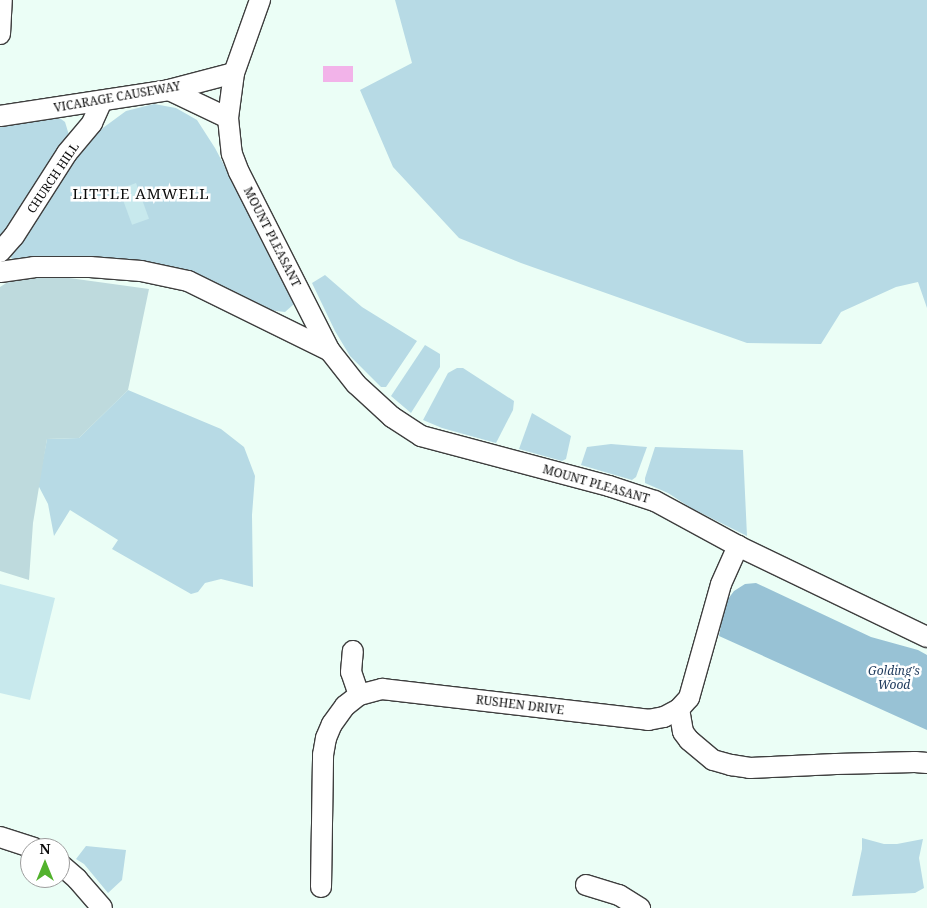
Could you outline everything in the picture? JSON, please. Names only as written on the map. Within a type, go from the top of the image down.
[{"type":"street","points":[[0,34],[2,0]]},
{"type":"street","name":"MOUNT PLEASANT","points":[[260,0],[250,33],[234,73],[228,118],[229,138],[238,172],[330,351],[356,384],[392,416],[422,436],[655,501],[738,546],[927,637]]},
{"type":"street","name":"VICARAGE CAUSEWAY","points":[[1,110],[102,102],[169,90],[234,73]]},
{"type":"street","points":[[169,90],[228,118]]},
{"type":"street","name":"CHURCH HILL","points":[[0,252],[14,236],[67,153],[92,122],[102,102]]},
{"type":"street","name":"MOUNT PLEASANT","points":[[0,272],[34,267],[90,267],[142,271],[188,282],[330,351]]},
{"type":"street","points":[[738,546],[721,584],[694,686],[689,698],[679,709],[683,732],[689,740],[714,760],[750,768],[836,764],[927,763]]},
{"type":"street","points":[[352,651],[351,672],[359,695]]},
{"type":"street","name":"RUSHEN DRIVE","points":[[321,887],[323,755],[326,738],[332,724],[345,706],[359,695],[382,689],[648,720],[664,717],[679,709]]},
{"type":"street","points":[[0,837],[20,843]]},
{"type":"street","points":[[70,873],[102,908]]},
{"type":"street","points":[[586,885],[620,895],[640,908]]},
{"type":"shaded area","points":[[395,0],[927,0],[927,308],[918,282],[896,287],[841,312],[821,344],[747,343],[521,263],[459,238],[393,167],[360,90],[412,63]]},
{"type":"shaded area","points":[[323,66],[353,66],[353,82],[323,82]]},
{"type":"shaded area","points":[[154,104],[176,108],[197,120],[215,148],[288,287],[294,304],[285,312],[268,310],[221,288],[42,258],[12,259],[10,256],[75,155],[92,136],[126,111]]},
{"type":"shaded area","points":[[49,118],[61,119],[65,122],[69,135],[45,178],[0,238],[0,126]]},
{"type":"shaded area","points":[[136,183],[149,219],[132,225],[119,189]]},
{"type":"shaded area","points":[[325,275],[362,307],[417,341],[386,387],[381,387],[350,356],[335,331],[312,283]]},
{"type":"shaded area","points":[[37,277],[62,277],[149,289],[128,390],[79,438],[47,439],[33,523],[29,580],[0,571],[0,287],[8,282]]},
{"type":"shaded area","points":[[425,345],[440,354],[440,367],[411,413],[391,396]]},
{"type":"shaded area","points":[[457,368],[463,368],[514,401],[513,410],[496,443],[442,428],[423,420],[448,373]]},
{"type":"shaded area","points":[[128,390],[221,429],[244,447],[255,476],[252,515],[253,587],[221,579],[205,583],[198,592],[191,594],[112,549],[118,540],[70,510],[54,536],[48,504],[38,485],[47,439],[79,438]]},
{"type":"shaded area","points":[[532,413],[571,436],[566,459],[562,461],[519,449]]},
{"type":"shaded area","points":[[611,444],[647,447],[636,477],[632,480],[581,465],[587,447]]},
{"type":"shaded area","points":[[655,447],[743,450],[747,536],[691,508],[668,493],[645,483]]},
{"type":"shaded area","points":[[0,584],[55,598],[30,700],[0,693]]},
{"type":"shaded area","points":[[862,838],[884,844],[897,844],[923,839],[919,858],[924,888],[915,893],[852,896],[862,849]]},
{"type":"shaded area","points":[[86,846],[126,850],[122,880],[108,893],[84,864],[76,859]]},
{"type":"green space","name":"Golding's Wood","points":[[756,583],[871,637],[918,650],[927,655],[927,730],[719,636],[725,603],[734,591],[745,584]]},
{"type":"district","name":"LITTLE AMWELL","points":[[141,194]]}]
